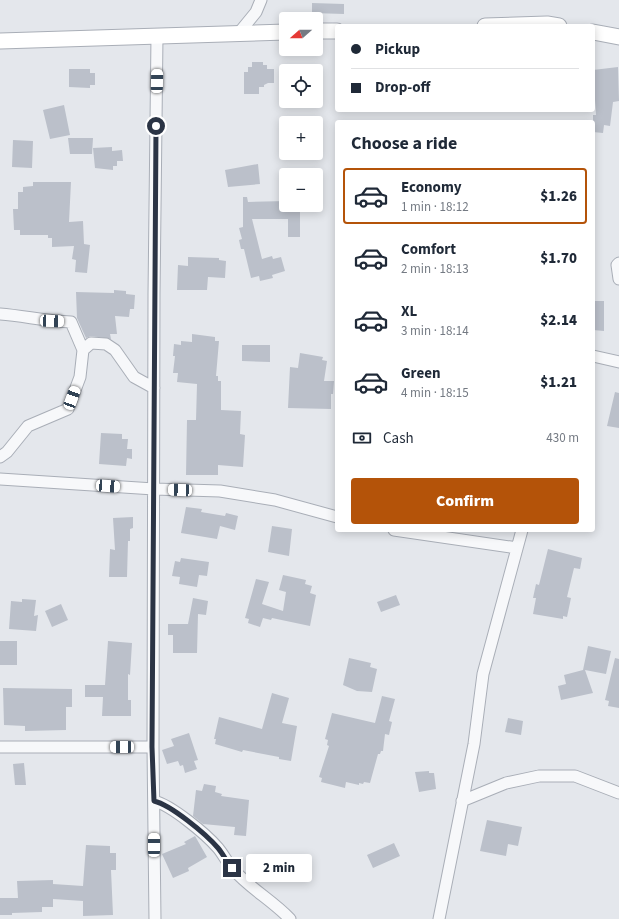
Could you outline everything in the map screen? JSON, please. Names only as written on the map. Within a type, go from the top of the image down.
[{"type":"street","points":[[238,34],[256,12],[262,0]]},
{"type":"street","points":[[323,31],[335,31]]},
{"type":"street","points":[[0,41],[279,32]]},
{"type":"street","points":[[595,32],[619,37]]},
{"type":"street","points":[[155,919],[152,747],[157,36]]},
{"type":"street","points":[[619,263],[617,264],[619,279]]},
{"type":"street","points":[[0,314],[32,317],[52,321],[72,322],[83,350],[80,376],[68,409],[28,426],[7,452],[0,457]]},
{"type":"street","points":[[83,350],[91,343],[106,344],[115,350],[134,378],[154,388]]},
{"type":"street","points":[[595,356],[619,362]]},
{"type":"street","points":[[0,479],[154,489],[220,491],[275,500],[335,516]]},
{"type":"street","points":[[408,532],[517,548]]},
{"type":"street","points":[[439,919],[474,744],[483,674],[521,532]]},
{"type":"street","points":[[0,747],[152,747]]},
{"type":"street","points":[[462,801],[506,783],[539,776],[575,776],[619,793]]},
{"type":"street","points":[[154,801],[165,803],[218,847],[232,868],[254,889],[276,904],[290,919]]},
{"type":"building","points":[[312,3],[344,4],[344,14],[312,12]]},
{"type":"building","points":[[252,62],[263,62],[263,65],[267,65],[267,69],[274,69],[274,83],[268,83],[264,85],[264,87],[259,87],[259,94],[244,94],[244,72],[248,72],[248,67],[252,67]]},
{"type":"building","points":[[618,67],[619,101],[613,102],[610,126],[604,125],[603,133],[595,132],[595,120],[593,120],[593,115],[596,115],[595,70]]},
{"type":"building","points":[[69,69],[90,69],[90,73],[95,73],[95,85],[90,85],[90,88],[69,87]]},
{"type":"building","points":[[64,105],[70,135],[50,139],[43,110]]},
{"type":"building","points":[[68,138],[93,138],[92,154],[70,154]]},
{"type":"building","points":[[13,140],[33,141],[32,168],[12,167]]},
{"type":"building","points":[[112,147],[112,151],[122,150],[123,161],[117,161],[117,166],[113,166],[113,170],[95,168],[93,148]]},
{"type":"building","points":[[258,164],[260,184],[228,187],[225,170]]},
{"type":"building","points":[[33,182],[71,182],[69,222],[83,221],[84,244],[90,245],[87,273],[75,272],[76,260],[72,259],[74,246],[52,247],[52,238],[48,238],[48,235],[20,235],[20,230],[14,230],[13,209],[18,209],[18,192],[23,192],[23,187],[33,186]]},
{"type":"building","points":[[243,197],[247,197],[248,202],[279,201],[279,212],[300,212],[300,237],[288,237],[288,219],[252,219],[262,259],[272,256],[273,259],[281,257],[285,271],[272,275],[273,278],[260,281],[259,276],[251,278],[244,249],[241,249],[239,240],[242,239],[239,228],[243,227]]},
{"type":"building","points":[[188,257],[219,258],[219,260],[226,261],[225,278],[208,277],[207,290],[177,290],[178,265],[188,266]]},
{"type":"building","points":[[114,290],[126,291],[126,294],[135,295],[134,309],[130,309],[129,317],[115,316],[117,334],[110,334],[111,339],[91,336],[86,338],[77,318],[76,292],[114,293]]},
{"type":"building","points":[[595,301],[604,301],[604,331],[595,330]]},
{"type":"building","points":[[192,334],[215,337],[215,341],[219,341],[216,376],[218,376],[218,381],[221,381],[221,410],[241,411],[240,434],[245,435],[243,467],[218,465],[218,475],[186,475],[187,420],[196,420],[197,384],[177,382],[178,373],[173,373],[175,356],[173,356],[174,344],[181,345],[181,341],[192,342]]},
{"type":"building","points":[[242,345],[270,345],[270,362],[242,361]]},
{"type":"building","points":[[300,353],[323,357],[322,360],[327,361],[324,381],[334,381],[333,394],[331,394],[331,409],[288,408],[290,367],[298,368]]},
{"type":"building","points":[[615,392],[619,393],[619,428],[607,426]]},
{"type":"building","points":[[101,433],[122,434],[122,439],[128,439],[127,449],[132,449],[132,459],[127,458],[126,466],[99,464]]},
{"type":"building","points":[[186,507],[202,509],[201,512],[225,516],[226,513],[238,516],[235,530],[220,526],[217,539],[181,533]]},
{"type":"building","points":[[133,517],[133,528],[130,529],[130,541],[128,541],[127,577],[109,577],[110,549],[115,550],[113,518]]},
{"type":"building","points":[[272,526],[292,529],[289,556],[268,552]]},
{"type":"building","points":[[548,549],[582,558],[580,569],[574,568],[567,597],[571,598],[567,617],[563,616],[563,619],[533,614],[536,598],[533,598],[536,584],[539,585]]},
{"type":"building","points":[[181,558],[209,562],[207,576],[199,575],[197,587],[179,584],[180,577],[172,576],[175,561],[180,562]]},
{"type":"building","points":[[283,575],[306,580],[305,584],[312,586],[310,593],[316,595],[310,626],[272,618],[271,620],[263,618],[260,627],[248,623],[249,619],[245,618],[256,579],[269,582],[262,604],[283,611],[286,592],[279,590]]},
{"type":"building","points":[[396,595],[400,605],[381,612],[377,602]]},
{"type":"building","points":[[193,598],[208,601],[206,615],[198,614],[197,653],[173,653],[173,635],[168,635],[168,624],[188,624]]},
{"type":"building","points":[[22,599],[36,600],[34,616],[38,615],[36,631],[9,629],[11,601],[22,602]]},
{"type":"building","points":[[61,604],[68,620],[52,627],[45,611]]},
{"type":"building","points":[[0,641],[17,641],[17,665],[0,665]]},
{"type":"building","points":[[108,641],[132,643],[130,675],[128,674],[128,700],[131,700],[131,716],[102,716],[103,697],[85,697],[85,685],[105,685]]},
{"type":"building","points":[[588,646],[611,651],[606,674],[585,670],[593,693],[561,700],[558,686],[566,684],[564,675],[583,670]]},
{"type":"building","points":[[349,658],[371,663],[370,667],[377,669],[372,692],[357,691],[343,685]]},
{"type":"building","points":[[615,658],[619,659],[619,708],[608,706],[609,701],[605,700]]},
{"type":"building","points":[[3,688],[72,689],[72,707],[66,707],[66,730],[25,731],[25,726],[4,725]]},
{"type":"building","points":[[272,693],[289,698],[282,723],[297,726],[291,761],[279,759],[279,757],[243,750],[242,752],[215,744],[216,739],[214,739],[219,717],[262,729]]},
{"type":"building","points":[[382,696],[395,699],[389,721],[392,722],[389,735],[385,734],[383,751],[378,754],[370,783],[364,782],[363,784],[359,783],[359,785],[346,782],[345,788],[321,782],[322,778],[319,777],[329,746],[327,745],[328,740],[325,739],[332,713],[375,723]]},
{"type":"building","points":[[508,718],[523,721],[521,735],[505,732]]},
{"type":"building","points":[[189,733],[198,760],[194,761],[197,769],[185,773],[183,765],[180,766],[178,761],[167,764],[162,750],[174,746],[171,739]]},
{"type":"building","points":[[24,763],[26,785],[15,785],[13,764]]},
{"type":"building","points":[[429,771],[429,773],[434,773],[436,789],[419,792],[415,772]]},
{"type":"building","points":[[204,784],[216,786],[215,792],[222,794],[221,796],[249,800],[246,836],[234,835],[235,827],[203,824],[193,816],[196,790],[202,791]]},
{"type":"building","points":[[487,820],[522,827],[518,846],[508,844],[506,856],[480,851]]},
{"type":"building","points":[[195,836],[207,857],[188,868],[189,871],[173,878],[162,854],[186,844],[184,842]]},
{"type":"building","points":[[394,843],[400,856],[373,868],[367,855]]},
{"type":"building","points":[[86,845],[110,846],[110,853],[116,853],[116,870],[111,870],[113,915],[83,916],[83,901],[53,899],[53,907],[42,907],[42,912],[0,915],[0,898],[18,898],[17,881],[53,880],[53,884],[83,886]]},
{"type":"route","points":[[156,126],[152,747],[154,801],[165,803],[218,847],[232,868]]}]
